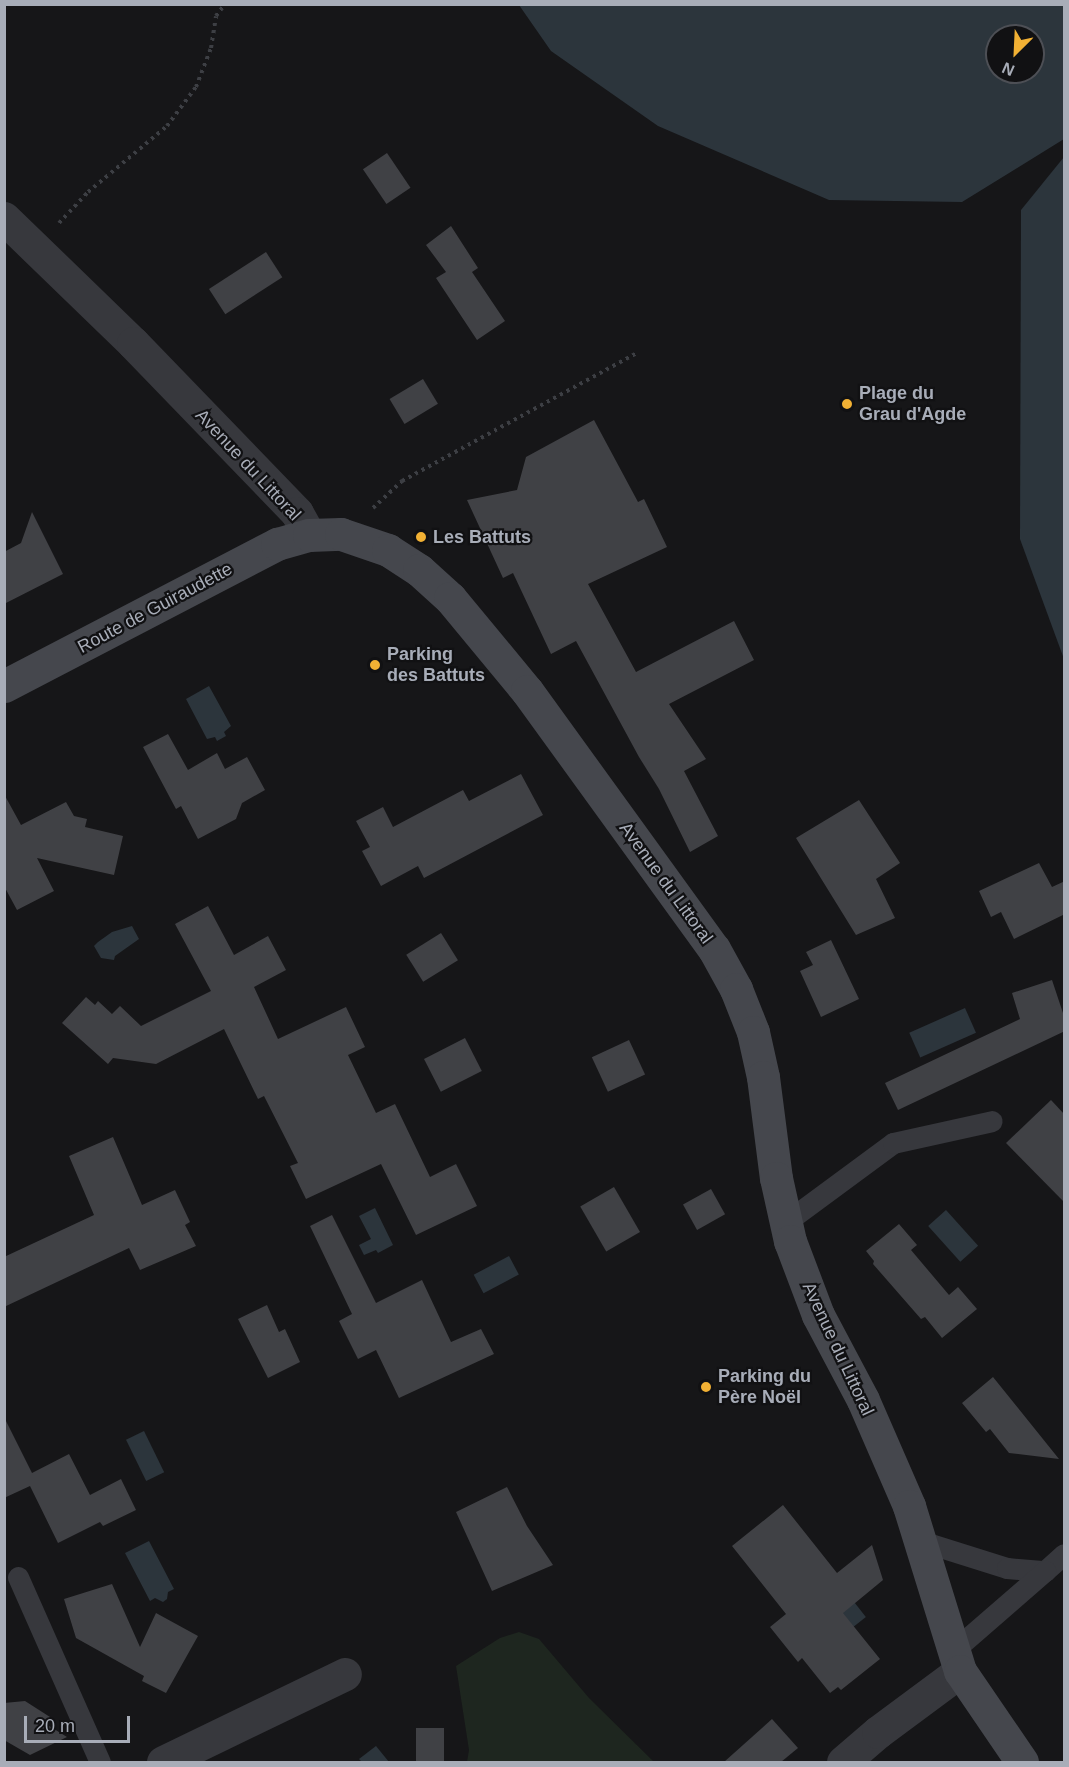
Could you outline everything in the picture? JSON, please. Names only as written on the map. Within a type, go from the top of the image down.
[{"type":"street","name":"Avenue du Littoral","points":[[4,218],[133,343],[297,513],[309,535],[341,534],[356,537],[388,550],[419,570],[450,598],[527,691],[714,949],[736,989],[753,1032],[763,1077],[776,1178],[813,1326],[862,1400],[909,1506],[957,1660],[1022,1762]]},
{"type":"street","name":"Route de Guiraudette","points":[[4,686],[277,544],[309,535]]},
{"type":"street","points":[[843,1762],[957,1660]]},
{"type":"street","points":[[163,1762],[345,1674]]},
{"type":"lane","points":[[786,1222],[893,1143],[993,1121]]},
{"type":"lane","points":[[921,1541],[1007,1568],[1045,1571]]},
{"type":"lane","points":[[957,1660],[1045,1571],[1065,1554]]},
{"type":"lane","points":[[18,1577],[100,1762]]},
{"type":"path","points":[[36,248],[88,192],[167,126],[196,87],[211,48],[216,16],[225,4]]},
{"type":"path","points":[[356,537],[375,506],[402,481],[637,353]]},
{"type":"shaded area","points":[[519,5],[1064,5],[1064,139],[962,202],[829,200],[658,126],[551,51]]},
{"type":"shaded area","points":[[1064,157],[1064,659],[1020,539],[1021,210]]},
{"type":"shaded area","points":[[209,686],[231,726],[224,732],[226,736],[217,741],[215,737],[207,739],[186,699]]},
{"type":"shaded area","points":[[132,926],[139,939],[115,956],[114,960],[101,958],[94,946],[112,932]]},
{"type":"shaded area","points":[[965,1008],[976,1033],[920,1057],[909,1033]]},
{"type":"shaded area","points":[[375,1208],[393,1245],[378,1253],[376,1250],[364,1255],[359,1245],[371,1239],[359,1216]]},
{"type":"shaded area","points":[[946,1210],[978,1246],[960,1262],[928,1226]]},
{"type":"shaded area","points":[[509,1256],[519,1275],[484,1293],[474,1275]]},
{"type":"shaded area","points":[[144,1431],[164,1472],[146,1481],[126,1440]]},
{"type":"shaded area","points":[[149,1541],[174,1589],[168,1592],[167,1599],[163,1602],[155,1598],[150,1601],[125,1553]]},
{"type":"shaded area","points":[[840,1584],[866,1617],[853,1627],[827,1594]]},
{"type":"shaded area","points":[[519,1632],[539,1639],[589,1698],[654,1762],[467,1762],[469,1750],[456,1666],[500,1638]]},
{"type":"shaded area","points":[[376,1746],[389,1762],[362,1762],[359,1759]]},
{"type":"building","points":[[387,153],[410,188],[386,204],[363,169]]},
{"type":"building","points":[[451,226],[478,268],[472,272],[505,321],[477,340],[436,278],[446,272],[426,245]]},
{"type":"building","points":[[266,252],[282,277],[225,314],[209,289]]},
{"type":"building","points":[[423,379],[438,404],[405,424],[390,399]]},
{"type":"building","points":[[594,420],[638,502],[644,499],[667,547],[588,584],[636,672],[734,621],[754,660],[669,704],[706,759],[684,771],[718,836],[690,852],[659,789],[576,641],[551,654],[513,573],[503,578],[467,500],[517,490],[526,457]]},
{"type":"building","points":[[32,512],[63,574],[4,604],[4,552],[21,543]]},
{"type":"building","points":[[168,734],[188,770],[217,753],[225,769],[247,757],[265,790],[242,803],[236,819],[198,839],[181,806],[176,809],[143,747]]},
{"type":"building","points":[[521,774],[543,815],[424,878],[418,866],[381,886],[362,851],[370,847],[356,821],[383,807],[393,827],[463,790],[469,801]]},
{"type":"building","points":[[4,794],[21,825],[66,802],[74,816],[87,819],[85,827],[123,836],[114,875],[37,858],[54,891],[17,910],[4,886]]},
{"type":"building","points":[[859,800],[900,863],[876,879],[895,918],[856,935],[796,838]]},
{"type":"building","points":[[1039,863],[1052,887],[1065,881],[1065,914],[1014,939],[1001,912],[991,917],[979,891]]},
{"type":"building","points":[[208,906],[234,955],[268,936],[286,970],[254,987],[278,1039],[346,1007],[365,1047],[348,1055],[376,1113],[395,1104],[430,1177],[456,1164],[477,1206],[416,1235],[381,1164],[306,1199],[290,1166],[298,1163],[264,1096],[258,1099],[224,1029],[156,1064],[113,1058],[108,1064],[62,1023],[86,997],[95,1005],[98,1001],[112,1014],[120,1006],[141,1026],[211,991],[175,924]]},
{"type":"building","points":[[441,933],[458,960],[423,982],[406,955]]},
{"type":"building","points":[[831,940],[859,999],[821,1017],[800,971],[813,965],[806,952]]},
{"type":"building","points":[[1052,980],[1065,1019],[1065,1031],[898,1110],[885,1083],[1020,1019],[1012,993]]},
{"type":"building","points":[[465,1038],[482,1071],[441,1092],[424,1059]]},
{"type":"building","points":[[629,1040],[645,1074],[608,1092],[592,1057]]},
{"type":"building","points":[[1051,1100],[1065,1115],[1065,1203],[1006,1143]]},
{"type":"building","points":[[113,1137],[142,1205],[175,1190],[190,1222],[185,1225],[196,1246],[140,1270],[129,1248],[4,1307],[4,1257],[94,1215],[69,1156]]},
{"type":"building","points":[[614,1187],[640,1232],[606,1252],[580,1206]]},
{"type":"building","points":[[711,1189],[725,1214],[697,1230],[683,1205]]},
{"type":"building","points":[[332,1215],[376,1303],[422,1280],[451,1342],[481,1329],[494,1354],[399,1398],[376,1350],[358,1359],[339,1321],[352,1314],[310,1226]]},
{"type":"building","points":[[899,1224],[917,1245],[911,1250],[949,1295],[958,1287],[977,1309],[942,1338],[925,1317],[921,1319],[873,1264],[874,1261],[866,1251]]},
{"type":"building","points":[[267,1305],[279,1332],[285,1329],[300,1362],[268,1378],[238,1319]]},
{"type":"building","points":[[993,1377],[1059,1459],[1009,1453],[990,1429],[986,1432],[962,1403]]},
{"type":"building","points":[[4,1417],[32,1473],[69,1454],[90,1495],[121,1479],[136,1510],[103,1526],[100,1522],[58,1543],[30,1486],[4,1498]]},
{"type":"building","points":[[507,1487],[527,1526],[553,1565],[492,1591],[456,1512]]},
{"type":"building","points":[[783,1505],[837,1573],[872,1545],[883,1580],[843,1613],[880,1659],[841,1690],[838,1687],[830,1693],[802,1658],[798,1662],[770,1627],[786,1614],[732,1546]]},
{"type":"building","points":[[112,1584],[140,1647],[156,1613],[198,1636],[166,1693],[142,1681],[144,1676],[76,1638],[64,1599]]},
{"type":"building","points":[[25,1701],[50,1717],[46,1724],[67,1737],[30,1755],[4,1740],[4,1703]]},
{"type":"building","points":[[772,1719],[798,1748],[781,1762],[724,1762]]},
{"type":"building","points":[[416,1728],[444,1728],[444,1762],[416,1762]]},
{"type":"place","name":"Plage du Grau d'Agde","points":[[847,404]]},
{"type":"place","name":"Les Battuts","points":[[421,537]]},
{"type":"place","name":"Parking des Battuts","points":[[375,665]]},
{"type":"place","name":"Parking du Père Noël","points":[[706,1387]]}]
